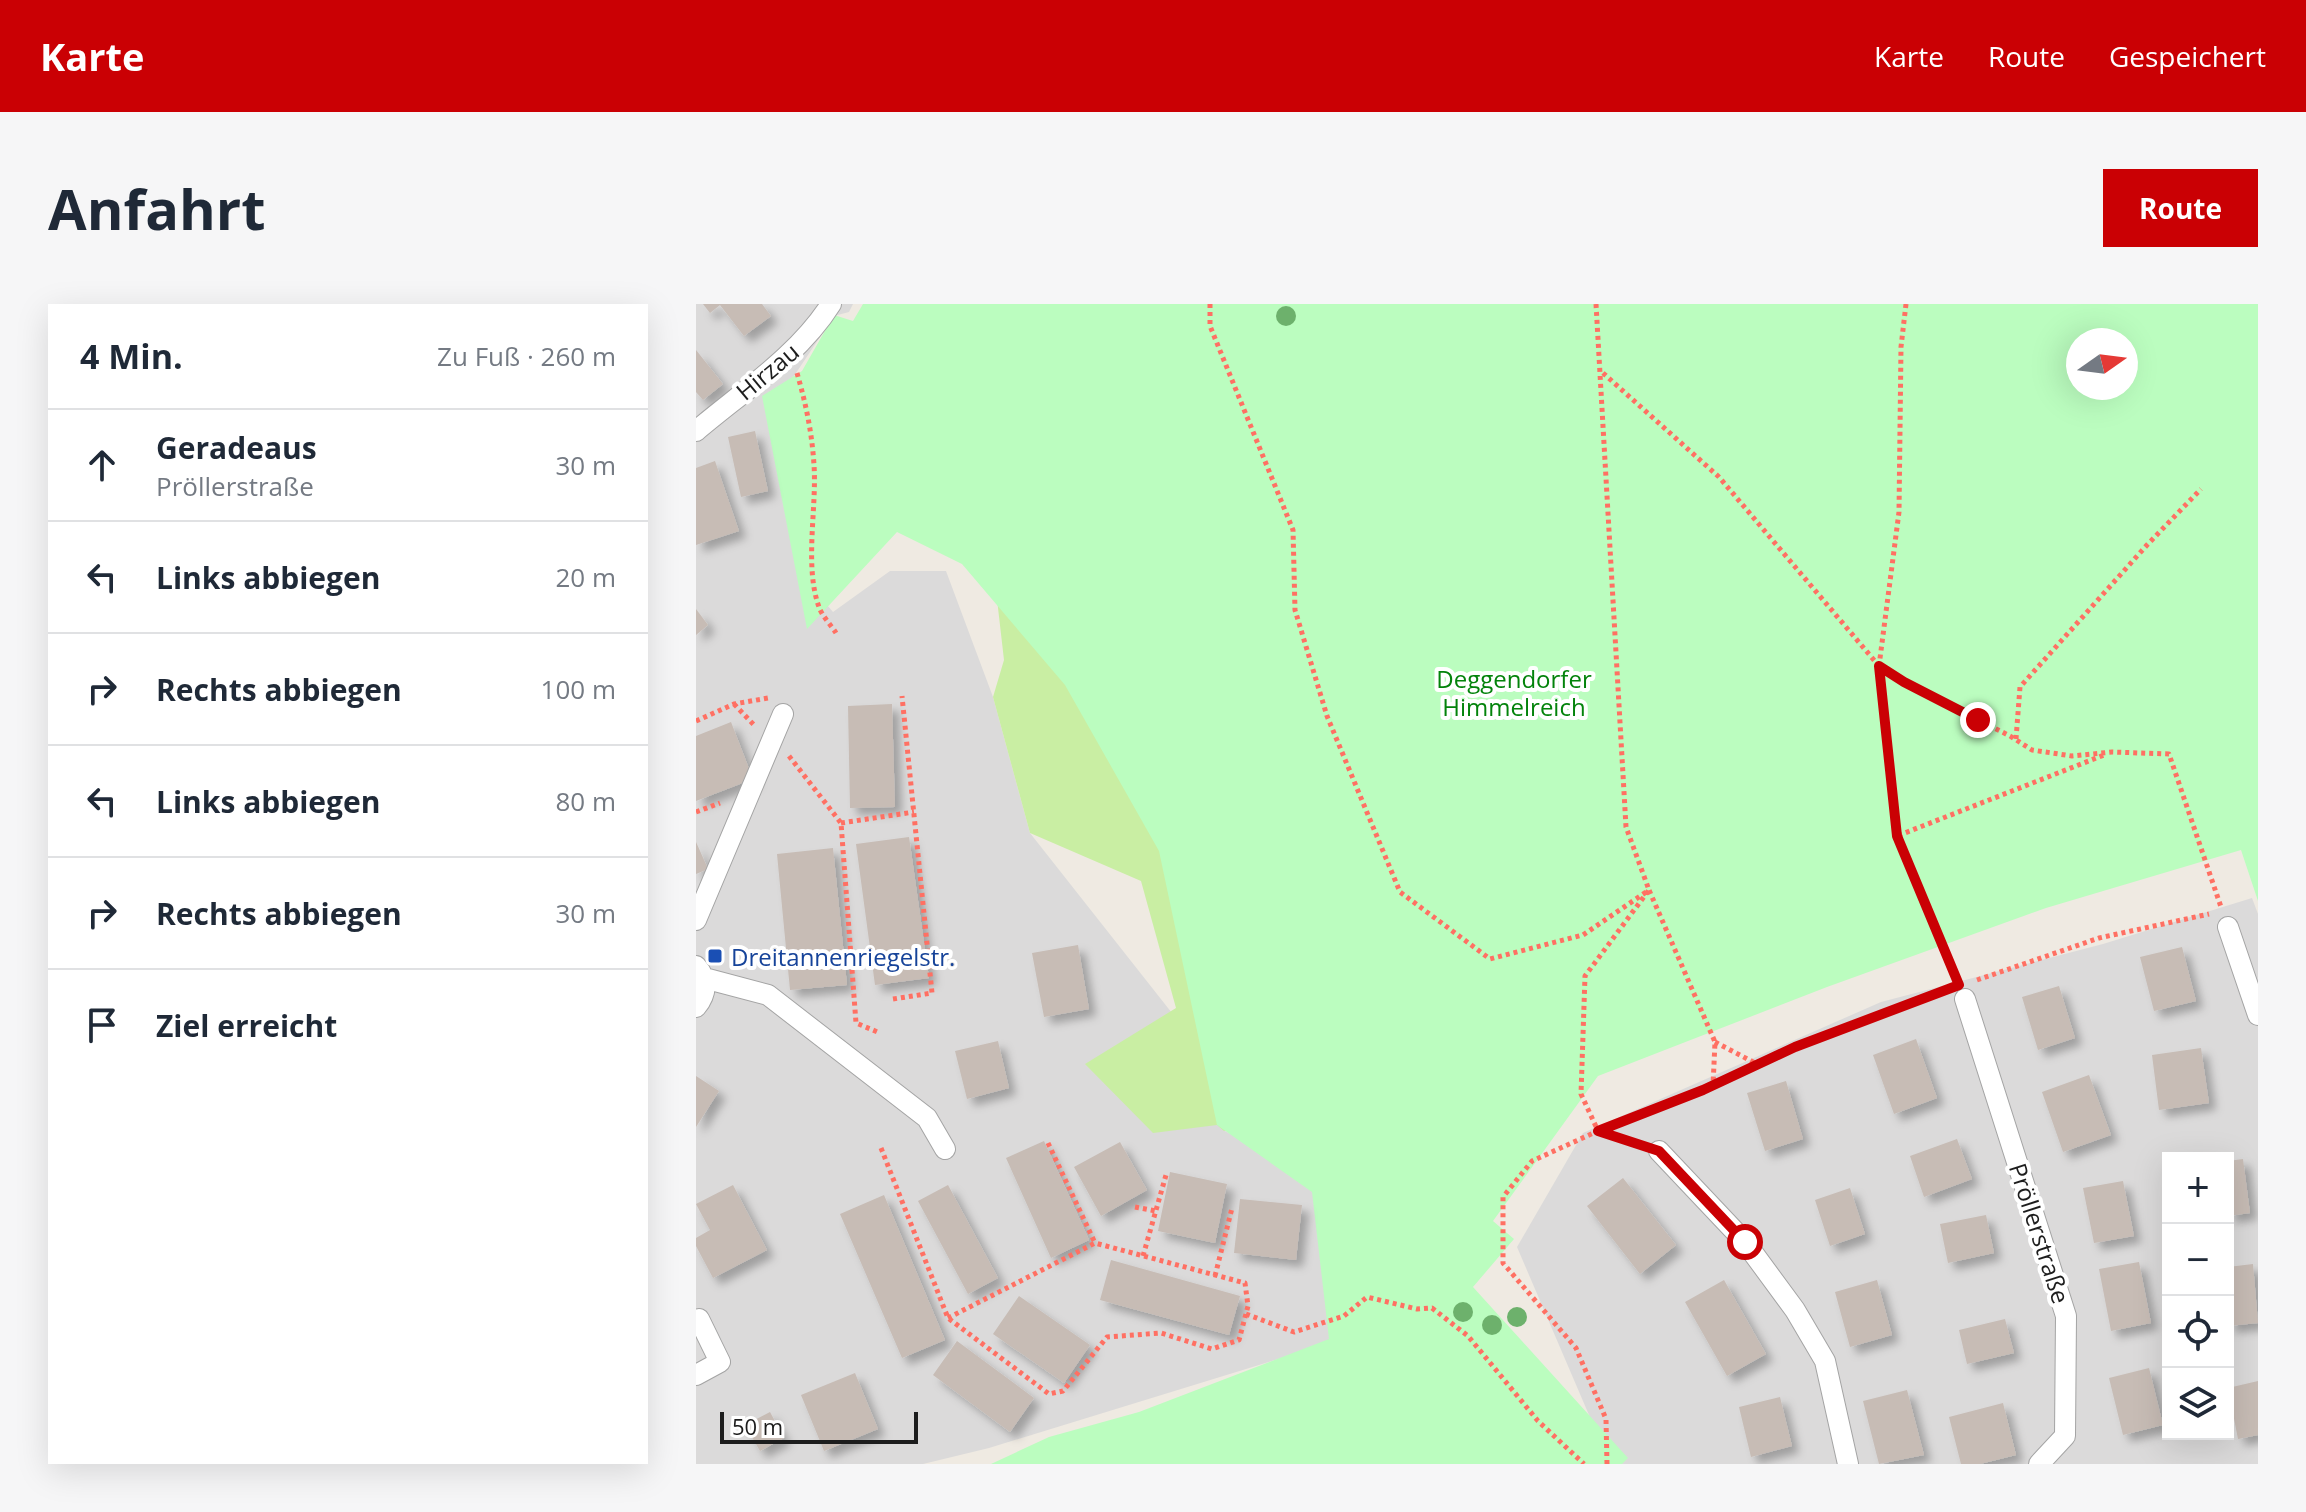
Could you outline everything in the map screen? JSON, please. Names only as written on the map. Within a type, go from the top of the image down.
[{"type":"street","name":"Hirzau","points":[[696,431],[791,353],[816,328],[831,304]]},
{"type":"street","points":[[696,920],[783,714]]},
{"type":"street","points":[[2228,927],[2258,1015]]},
{"type":"street","points":[[696,1007],[703,998],[700,972],[768,995],[927,1118],[945,1149]]},
{"type":"street","name":"Pröllerstraße","points":[[1962,992],[2066,1316],[2065,1436],[2039,1464]]},
{"type":"street","points":[[1659,1151],[1745,1242],[1795,1310],[1825,1361],[1848,1464]]},
{"type":"street","points":[[696,1320],[699,1319],[720,1362],[696,1375]]},
{"type":"path","points":[[1210,304],[1210,326],[1293,530],[1295,610],[1327,716],[1400,892],[1490,959],[1583,935],[1649,890]]},
{"type":"path","points":[[1596,304],[1626,827],[1649,890],[1715,1042],[1713,1086]]},
{"type":"path","points":[[1906,304],[1900,377],[1899,512],[1879,666],[1897,836],[1962,992]]},
{"type":"path","points":[[791,353],[808,411],[814,468],[812,534],[815,589],[820,609],[836,633]]},
{"type":"path","points":[[1602,372],[1719,477],[1879,666],[2032,750],[2072,756],[2112,752],[2169,754],[2222,911],[2099,938],[1962,992],[1795,1047],[1713,1086],[1598,1131],[1532,1161],[1503,1197],[1503,1263],[1576,1348],[1606,1419],[1607,1464]]},
{"type":"path","points":[[2016,739],[2020,687],[2201,489]]},
{"type":"path","points":[[893,999],[932,993],[902,696]]},
{"type":"path","points":[[696,721],[734,704]]},
{"type":"path","points":[[774,736],[841,823],[856,1023],[880,1033]]},
{"type":"path","points":[[1897,836],[2112,752]]},
{"type":"path","points":[[841,823],[914,812]]},
{"type":"path","points":[[1649,890],[1585,976],[1581,1094],[1598,1131],[1659,1151]]},
{"type":"path","points":[[1715,1042],[1758,1064]]},
{"type":"path","points":[[1048,1143],[1095,1243]]},
{"type":"path","points":[[881,1148],[948,1318],[1049,1394],[1063,1391],[1107,1337],[1161,1333],[1212,1349],[1239,1340],[1248,1306],[1245,1283],[1095,1243],[948,1318]]},
{"type":"path","points":[[1143,1256],[1166,1175]]},
{"type":"path","points":[[1135,1207],[1156,1211]]},
{"type":"path","points":[[1215,1276],[1232,1208]]},
{"type":"path","points":[[1246,1314],[1294,1332],[1344,1316],[1367,1297],[1417,1309],[1432,1308],[1468,1336],[1538,1421],[1584,1464]]},
{"type":"shaded area","points":[[696,304],[853,304],[849,312],[834,316],[772,409],[800,573],[833,612],[890,571],[946,571],[993,697],[1030,833],[1209,1060],[1225,1131],[1336,1192],[1340,1340],[989,1448],[923,1464],[696,1464]]},
{"type":"shaded area","points":[[2252,898],[2258,914],[2258,1464],[1610,1464],[1517,1247],[1583,1133],[1881,1002],[2103,944]]},
{"type":"green space","name":"Deggendorfer Himmelreich","points":[[863,304],[2258,304],[2258,901],[2241,850],[2046,908],[1827,987],[1598,1076],[1493,1221],[1514,1239],[1473,1287],[1628,1458],[1622,1464],[991,1464],[1049,1437],[1139,1412],[1329,1339],[1312,1192],[1217,1125],[1159,851],[1065,685],[962,564],[897,532],[807,629],[762,396],[802,371],[834,315],[853,321]]},
{"type":"green space","points":[[991,547],[1249,600],[1254,1119],[1224,1131],[1217,1125],[1153,1133],[1085,1064],[1176,1008],[1141,881],[1030,833],[993,697],[1004,660]]},
{"type":"building","points":[[703,304],[762,304],[771,316],[744,336],[720,305],[710,313]]},
{"type":"building","points":[[696,350],[723,384],[703,400],[696,392]]},
{"type":"building","points":[[755,431],[768,491],[741,497],[728,437]]},
{"type":"building","points":[[715,461],[739,531],[696,545],[696,468]]},
{"type":"building","points":[[696,609],[708,625],[696,635]]},
{"type":"building","points":[[892,704],[895,807],[850,808],[848,706]]},
{"type":"building","points":[[731,722],[753,779],[696,801],[696,736]]},
{"type":"building","points":[[909,837],[929,978],[875,985],[856,844]]},
{"type":"building","points":[[696,842],[708,869],[696,874]]},
{"type":"building","points":[[833,848],[847,985],[790,990],[777,854]]},
{"type":"building","points":[[1078,945],[1089,1009],[1044,1017],[1032,953]]},
{"type":"building","points":[[2182,947],[2196,1001],[2154,1011],[2140,957]]},
{"type":"building","points":[[2059,986],[2075,1038],[2038,1050],[2022,997]]},
{"type":"building","points":[[1916,1039],[1937,1098],[1894,1114],[1873,1055]]},
{"type":"building","points":[[998,1041],[1009,1088],[967,1099],[955,1051]]},
{"type":"building","points":[[2201,1048],[2209,1103],[2159,1110],[2152,1055]]},
{"type":"building","points":[[2089,1075],[2111,1135],[2063,1152],[2042,1092]]},
{"type":"building","points":[[696,1076],[719,1091],[696,1127]]},
{"type":"building","points":[[1786,1081],[1803,1139],[1765,1151],[1747,1093]]},
{"type":"building","points":[[1957,1139],[1972,1179],[1924,1197],[1910,1156]]},
{"type":"building","points":[[1044,1141],[1089,1240],[1051,1258],[1006,1158]]},
{"type":"building","points":[[1120,1142],[1147,1190],[1101,1216],[1074,1167]]},
{"type":"building","points":[[2243,1159],[2250,1213],[2234,1215],[2234,1160]]},
{"type":"building","points":[[1170,1172],[1227,1184],[1215,1243],[1158,1231]]},
{"type":"building","points":[[1623,1178],[1676,1245],[1640,1274],[1587,1206]]},
{"type":"building","points":[[2123,1181],[2134,1236],[2094,1243],[2083,1188]]},
{"type":"building","points":[[733,1185],[767,1250],[713,1278],[696,1246],[696,1238],[710,1230],[696,1204]]},
{"type":"building","points":[[948,1185],[998,1278],[968,1294],[918,1201]]},
{"type":"building","points":[[1850,1188],[1865,1234],[1830,1246],[1815,1200]]},
{"type":"building","points":[[884,1195],[945,1340],[902,1358],[840,1214]]},
{"type":"building","points":[[1240,1199],[1302,1205],[1296,1260],[1234,1253]]},
{"type":"building","points":[[1986,1215],[1994,1253],[1948,1263],[1940,1224]]},
{"type":"building","points":[[1111,1260],[1240,1296],[1229,1335],[1100,1300]]},
{"type":"building","points":[[2139,1262],[2151,1323],[2111,1331],[2099,1269]]},
{"type":"building","points":[[2253,1264],[2258,1323],[2234,1325],[2234,1266]]},
{"type":"building","points":[[1724,1280],[1766,1354],[1727,1376],[1685,1302]]},
{"type":"building","points":[[1877,1280],[1892,1335],[1850,1347],[1835,1292]]},
{"type":"building","points":[[1019,1296],[1090,1345],[1064,1383],[993,1334]]},
{"type":"building","points":[[2005,1319],[2014,1353],[1967,1364],[1959,1330]]},
{"type":"building","points":[[957,1341],[1034,1398],[1010,1432],[933,1375]]},
{"type":"building","points":[[2149,1368],[2162,1425],[2123,1435],[2109,1378]]},
{"type":"building","points":[[855,1373],[878,1429],[824,1451],[801,1395]]},
{"type":"building","points":[[2258,1381],[2258,1435],[2238,1439],[2234,1419],[2234,1387]]},
{"type":"building","points":[[1907,1390],[1924,1455],[1879,1464],[1863,1401]]},
{"type":"building","points":[[1780,1397],[1792,1446],[1751,1457],[1739,1407]]},
{"type":"building","points":[[2003,1403],[2016,1455],[1980,1464],[1961,1464],[1949,1417]]},
{"type":"building","points":[[770,1412],[784,1438],[760,1451],[745,1425]]},
{"type":"place","name":"Dreitannenriegelstr.","points":[[715,956]]},
{"type":"route","points":[[1745,1242],[1659,1151],[1598,1131],[1703,1090],[1795,1047],[1959,985],[1897,836],[1879,666],[1978,720]]}]
